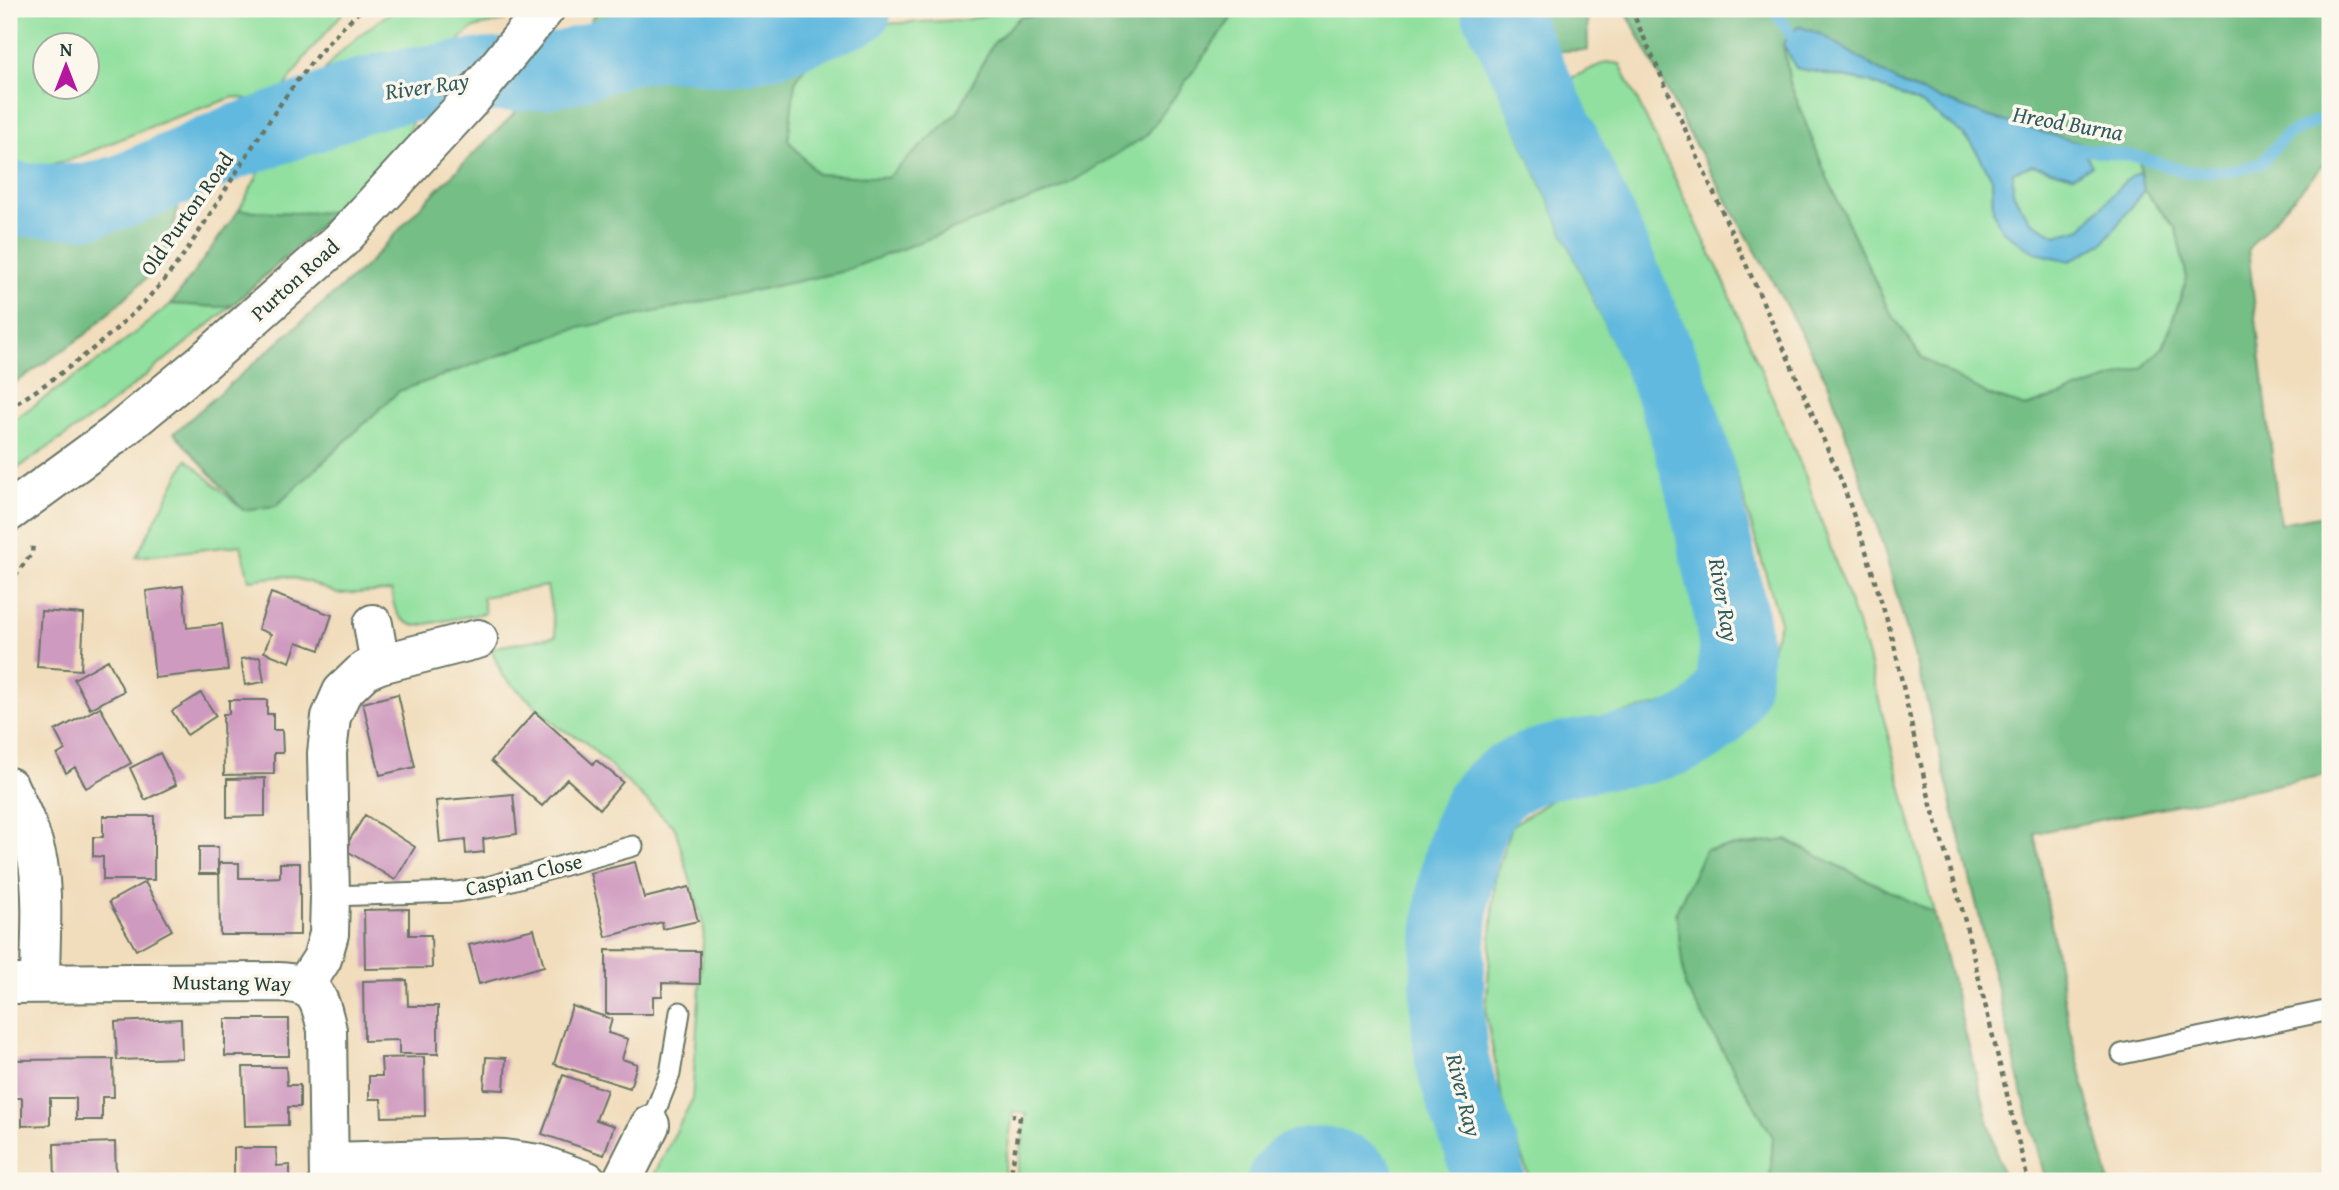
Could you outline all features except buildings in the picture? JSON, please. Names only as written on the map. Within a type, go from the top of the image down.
[{"type":"street","name":"Purton Road","points":[[9,512],[116,434],[202,363],[341,240],[473,97],[543,11]]},
{"type":"street","points":[[373,624],[380,664]]},
{"type":"street","points":[[306,985],[327,947],[330,896],[327,753],[331,717],[342,692],[365,670],[380,664],[478,639]]},
{"type":"street","name":"Mustang Way","points":[[9,787],[34,845],[41,891],[24,984],[278,982],[306,985],[314,993],[327,1030],[329,1172]]},
{"type":"street","points":[[622,1181],[650,1125]]},
{"type":"street","points":[[329,1172],[476,1158],[539,1164],[586,1181]]},
{"type":"lane","name":"Caspian Close","points":[[330,896],[457,892],[486,887],[633,846]]},
{"type":"lane","points":[[2122,1054],[2330,1010]]},
{"type":"lane","points":[[650,1125],[670,1074],[680,1012]]},
{"type":"path","name":"Old Purton Road","points":[[9,408],[41,388],[132,314],[173,268],[302,74],[362,9]]},
{"type":"path","points":[[1631,9],[1811,410],[1842,482],[1866,551],[1894,640],[1917,748],[1961,905],[2028,1181]]},
{"type":"path","points":[[1010,1181],[1020,1117],[1012,1115]]},
{"type":"green space","points":[[9,9],[346,9],[305,57],[271,108],[260,101],[234,97],[167,120],[70,160],[17,171],[9,169]]},
{"type":"green space","points":[[396,9],[513,9],[504,21],[471,30],[450,51],[413,97],[415,112],[406,142],[335,212],[239,210],[289,122],[323,72],[357,38]]},
{"type":"green space","points":[[598,9],[841,9],[812,25],[812,55],[795,82],[788,140],[817,174],[887,178],[958,112],[992,45],[1020,17],[1095,9],[1238,9],[1146,136],[1059,189],[841,272],[570,330],[399,391],[276,506],[243,510],[174,433],[368,264],[420,207],[558,70]]},
{"type":"green space","points":[[1012,9],[1095,9],[1020,17],[992,45],[958,112],[888,178],[817,174],[788,140],[795,82],[812,55],[877,24],[965,20]]},
{"type":"green space","points":[[1238,9],[1462,9],[1663,454],[1717,661],[1704,684],[1675,701],[1539,733],[1486,768],[1446,834],[1427,961],[1440,1104],[1459,1181],[1388,1181],[1352,1140],[1324,1138],[1261,1166],[1250,1181],[1016,1181],[1027,1114],[1013,1111],[1003,1181],[651,1181],[692,1100],[704,927],[675,828],[583,740],[559,728],[502,675],[491,648],[556,636],[547,586],[482,597],[485,613],[416,626],[404,621],[397,613],[392,591],[338,594],[286,576],[249,580],[241,545],[136,557],[187,459],[243,510],[276,506],[399,391],[570,330],[1146,136]]},
{"type":"green space","points":[[1473,9],[1587,9],[1588,50],[1502,53]]},
{"type":"green space","points":[[1625,9],[2330,9],[2330,157],[2248,249],[2280,523],[2330,514],[2330,774],[2035,833],[2069,1027],[2109,1181],[2046,1181],[1926,698],[1879,532],[1829,385],[1688,132]],"holes":[[[1798,26],[1822,35],[1905,86],[1990,117],[2079,143],[2083,150],[2139,157],[2144,190],[2176,229],[2187,278],[2164,347],[2142,368],[2026,407],[1988,395],[1922,358],[1887,307],[1826,175],[1790,83],[1783,44]]]},
{"type":"green space","points":[[1783,44],[1796,68],[1869,82],[1923,105],[1963,134],[1992,178],[1993,211],[2070,261],[2104,242],[2144,190],[2176,229],[2187,278],[2163,347],[2142,368],[2026,407],[1988,395],[1922,358],[1887,307],[1826,175],[1790,83]]},
{"type":"green space","points":[[1606,62],[1620,64],[1723,279],[1807,480],[1866,650],[1934,913],[1786,840],[1685,986],[1773,1137],[1770,1181],[1530,1181],[1502,1098],[1486,1014],[1495,878],[1511,826],[1556,797],[1676,764],[1747,731],[1780,622],[1735,470],[1569,79]]},
{"type":"green space","points":[[2083,150],[2139,157],[2140,172],[2124,182],[2082,229],[2056,235],[2030,221],[2013,193],[2013,171],[2033,165],[2073,176],[2091,166]]},
{"type":"green space","points":[[9,182],[48,189],[181,196],[166,260],[85,335],[9,387]]},
{"type":"green space","points":[[239,210],[335,212],[233,305],[220,307],[171,304]]},
{"type":"green space","points":[[171,304],[220,307],[233,305],[103,410],[9,474],[9,423],[112,351]]},
{"type":"green space","points":[[1786,840],[1934,913],[2004,1181],[1770,1181],[1773,1137],[1685,986],[1676,912],[1705,850]]},
{"type":"water","points":[[1798,26],[1822,35],[1905,86],[1990,117],[2080,143],[2092,166],[2073,176],[2033,165],[2013,172],[2013,194],[2030,221],[2056,235],[2082,228],[2124,182],[2140,172],[2144,190],[2104,242],[2070,261],[2036,253],[2001,230],[1993,211],[1992,178],[1963,134],[1923,105],[1869,82],[1796,68],[1783,44]]},
{"type":"waterway","name":"River Ray","points":[[9,197],[21,200],[87,201],[124,191],[232,143],[354,98],[390,88],[475,76],[539,73],[565,68],[627,48],[659,44],[692,44],[716,49],[745,46],[774,40],[855,9]]},
{"type":"waterway","name":"River Ray","points":[[1488,1181],[1481,1147],[1452,1060],[1447,1000],[1450,925],[1455,887],[1462,852],[1473,822],[1486,799],[1498,787],[1526,770],[1558,760],[1657,744],[1689,732],[1715,713],[1725,700],[1735,669],[1731,613],[1692,449],[1675,397],[1584,187],[1498,9]]},
{"type":"waterway","name":"Hreod Burna","points":[[1773,9],[1791,35],[1802,43]]},
{"type":"waterway","name":"Hreod Burna","points":[[2068,147],[2139,157],[2187,172],[2234,171],[2261,163],[2286,135],[2330,115]]},
{"type":"waterway","name":"River Ray","points":[[1284,1181],[1301,1167],[1320,1163],[1341,1169],[1359,1181]]}]
